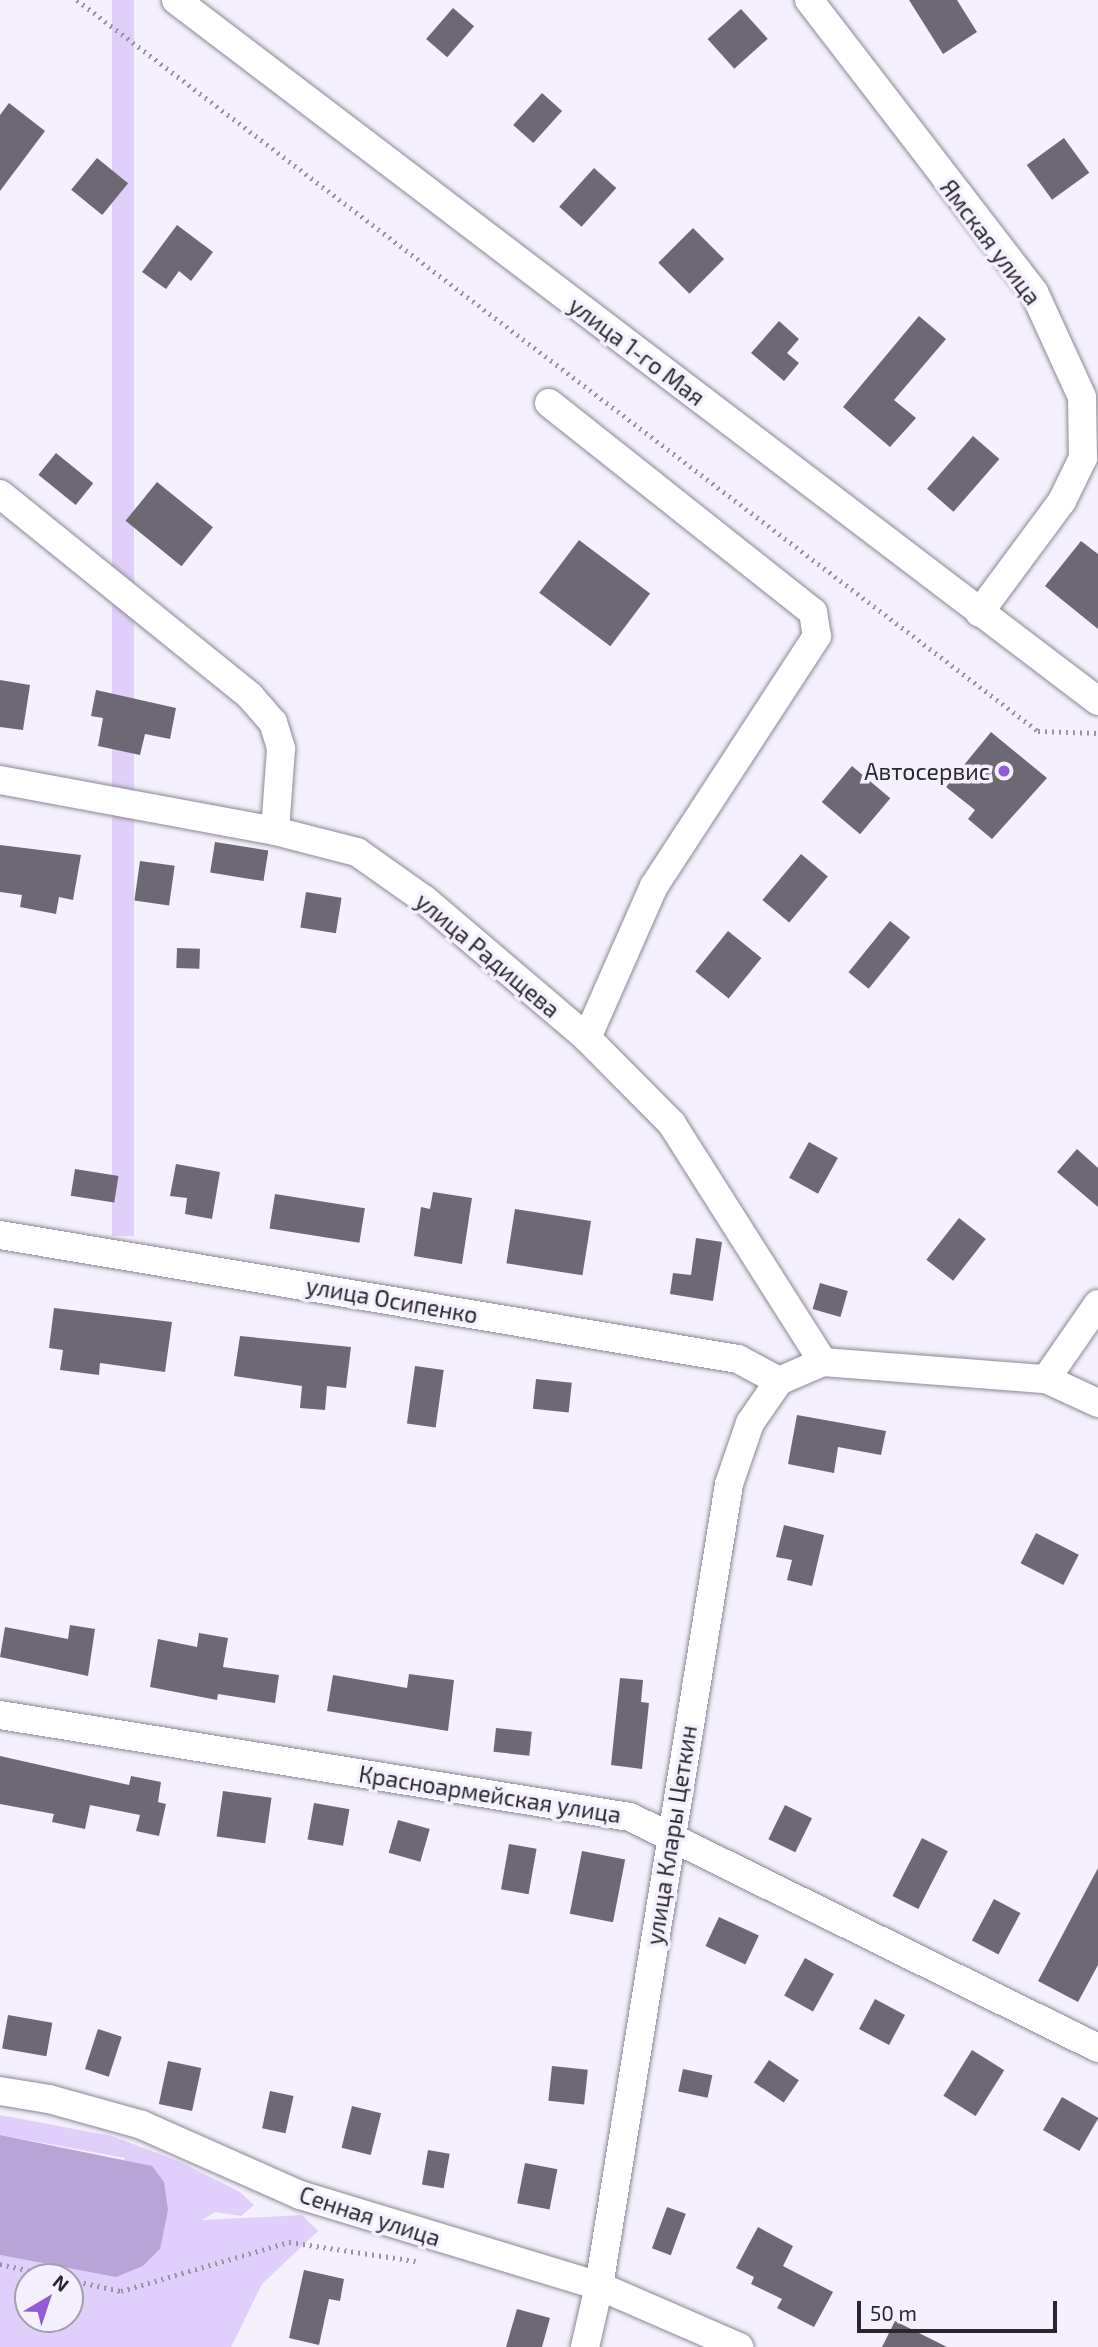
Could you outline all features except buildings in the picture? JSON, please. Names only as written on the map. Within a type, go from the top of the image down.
[{"type":"street","name":"улица 1-го Мая","points":[[176,0],[1098,701]]},
{"type":"street","name":"Ямская улица","points":[[809,0],[1034,292],[1082,397],[1083,458],[1062,501],[979,612]]},
{"type":"street","points":[[549,402],[813,612],[817,636],[654,886],[587,1038]]},
{"type":"street","points":[[0,494],[250,695],[273,722],[281,749],[275,831]]},
{"type":"street","name":"улица Радищева","points":[[0,780],[275,831],[357,852],[425,900],[587,1038],[672,1124],[823,1362]]},
{"type":"street","name":"улица Осипенко","points":[[0,1235],[738,1359],[779,1381]]},
{"type":"street","points":[[1046,1379],[1098,1304]]},
{"type":"street","points":[[779,1381],[823,1362],[1046,1379],[1098,1403]]},
{"type":"street","name":"улица Клары Цеткин","points":[[585,2347],[599,2286],[729,1484],[750,1423],[779,1381]]},
{"type":"street","name":"Красноармейская улица","points":[[0,1715],[630,1817],[1096,2042]]},
{"type":"street","name":"Сенная улица","points":[[0,2091],[49,2099],[130,2121],[300,2195],[599,2286],[739,2347]]},
{"type":"path","points":[[77,0],[1038,731],[1098,733]]},
{"type":"path","points":[[84,2283],[121,2291],[289,2242],[427,2263]]},
{"type":"shaded area","points":[[112,0],[134,0],[134,1236],[112,1236]]},
{"type":"shaded area","points":[[0,2115],[112,2136],[178,2161],[240,2192],[254,2205],[241,2216],[215,2212],[202,2220],[302,2215],[318,2231],[262,2284],[231,2347],[0,2347],[0,2255],[44,2263],[125,2158],[0,2135]]},
{"type":"shaded area","points":[[0,2135],[152,2166],[164,2182],[168,2210],[160,2249],[143,2266],[116,2277],[84,2271],[84,2263],[42,2263],[0,2255]]},
{"type":"place","name":"Автосервис","points":[[1004,771]]}]
